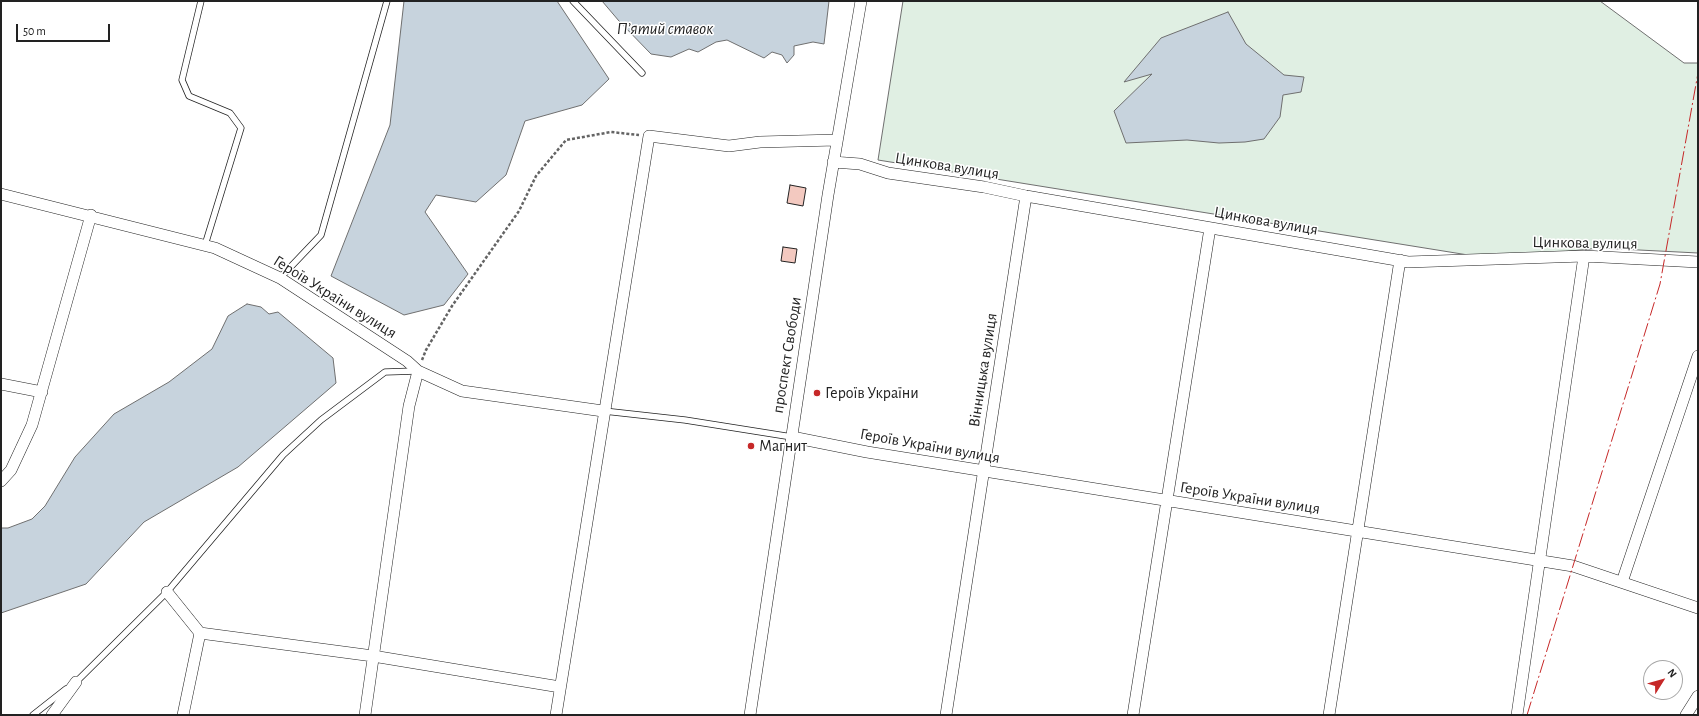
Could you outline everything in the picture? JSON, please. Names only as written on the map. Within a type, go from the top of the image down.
[{"type":"street","name":"проспект Свободи","points":[[750,715],[836,140],[861,1]]},
{"type":"street","points":[[556,715],[603,411],[649,136],[729,146],[760,142],[836,140]]},
{"type":"street","name":"Цинкова вулиця","points":[[833,162],[860,164],[888,173],[984,187],[1026,196],[1408,262],[1584,256],[1698,262]]},
{"type":"street","name":"Героїв України вулиця","points":[[1,194],[91,215],[216,248],[280,278],[407,361],[418,371],[462,391],[603,411]]},
{"type":"street","name":"Вінницька вулиця","points":[[946,715],[1026,196]]},
{"type":"street","points":[[1,481],[11,470],[21,452],[32,425],[91,215]]},
{"type":"street","points":[[1133,715],[1210,228]]},
{"type":"street","points":[[1517,715],[1584,256]]},
{"type":"street","points":[[1329,715],[1400,260]]},
{"type":"street","points":[[1622,582],[1698,356]]},
{"type":"street","points":[[365,715],[409,406],[418,371]]},
{"type":"street","points":[[1,384],[42,392]]},
{"type":"street","name":"Героїв України вулиця","points":[[792,437],[867,452],[1573,566],[1698,608]]},
{"type":"street","points":[[167,592],[200,633],[373,656],[560,687]]},
{"type":"street","points":[[184,715],[200,633]]},
{"type":"street","points":[[52,715],[76,682]]},
{"type":"street","points":[[1686,715],[1698,696]]},
{"type":"lane","points":[[201,1],[182,80],[189,96],[230,113],[241,128],[205,245]]},
{"type":"lane","points":[[280,278],[321,235],[387,1]]},
{"type":"lane","points":[[573,1],[642,73]]},
{"type":"lane","points":[[33,715],[76,682],[167,592],[283,455],[321,420],[385,372],[418,371]]},
{"type":"lane","points":[[603,411],[685,420],[792,437]]},
{"type":"path","points":[[418,371],[430,343],[452,306],[519,211],[536,176],[566,140],[611,132],[649,136]]},
{"type":"green space","points":[[903,1],[1600,1],[1684,63],[1698,63],[1698,253],[1600,248],[1493,259],[878,160]]},
{"type":"water","points":[[404,1],[557,1],[609,79],[582,105],[525,121],[506,175],[476,202],[436,195],[425,212],[468,274],[444,305],[404,315],[331,276],[390,125]]},
{"type":"water","name":"П’ятий ставок","points":[[602,1],[829,1],[824,44],[813,42],[794,46],[794,55],[787,63],[782,55],[772,52],[764,58],[727,40],[716,42],[698,52],[689,49],[671,57],[651,54]]},
{"type":"water","points":[[1228,12],[1246,44],[1284,75],[1304,77],[1301,92],[1283,95],[1280,117],[1264,139],[1245,142],[1219,143],[1187,140],[1126,143],[1114,111],[1152,74],[1124,82],[1161,38]]},
{"type":"water","points":[[247,304],[261,307],[269,314],[278,312],[333,358],[336,383],[238,467],[144,522],[86,584],[1,613],[1,528],[8,528],[32,519],[45,506],[75,457],[114,414],[169,382],[212,349],[228,316]]},
{"type":"building","points":[[790,185],[806,188],[803,206],[787,203]]},
{"type":"building","points":[[783,247],[797,249],[795,263],[781,261]]},
{"type":"power","points":[[1527,715],[1660,284],[1698,73]]},
{"type":"place","name":"Героїв України","points":[[817,393]]},
{"type":"place","name":"Магнит","points":[[751,446]]}]
